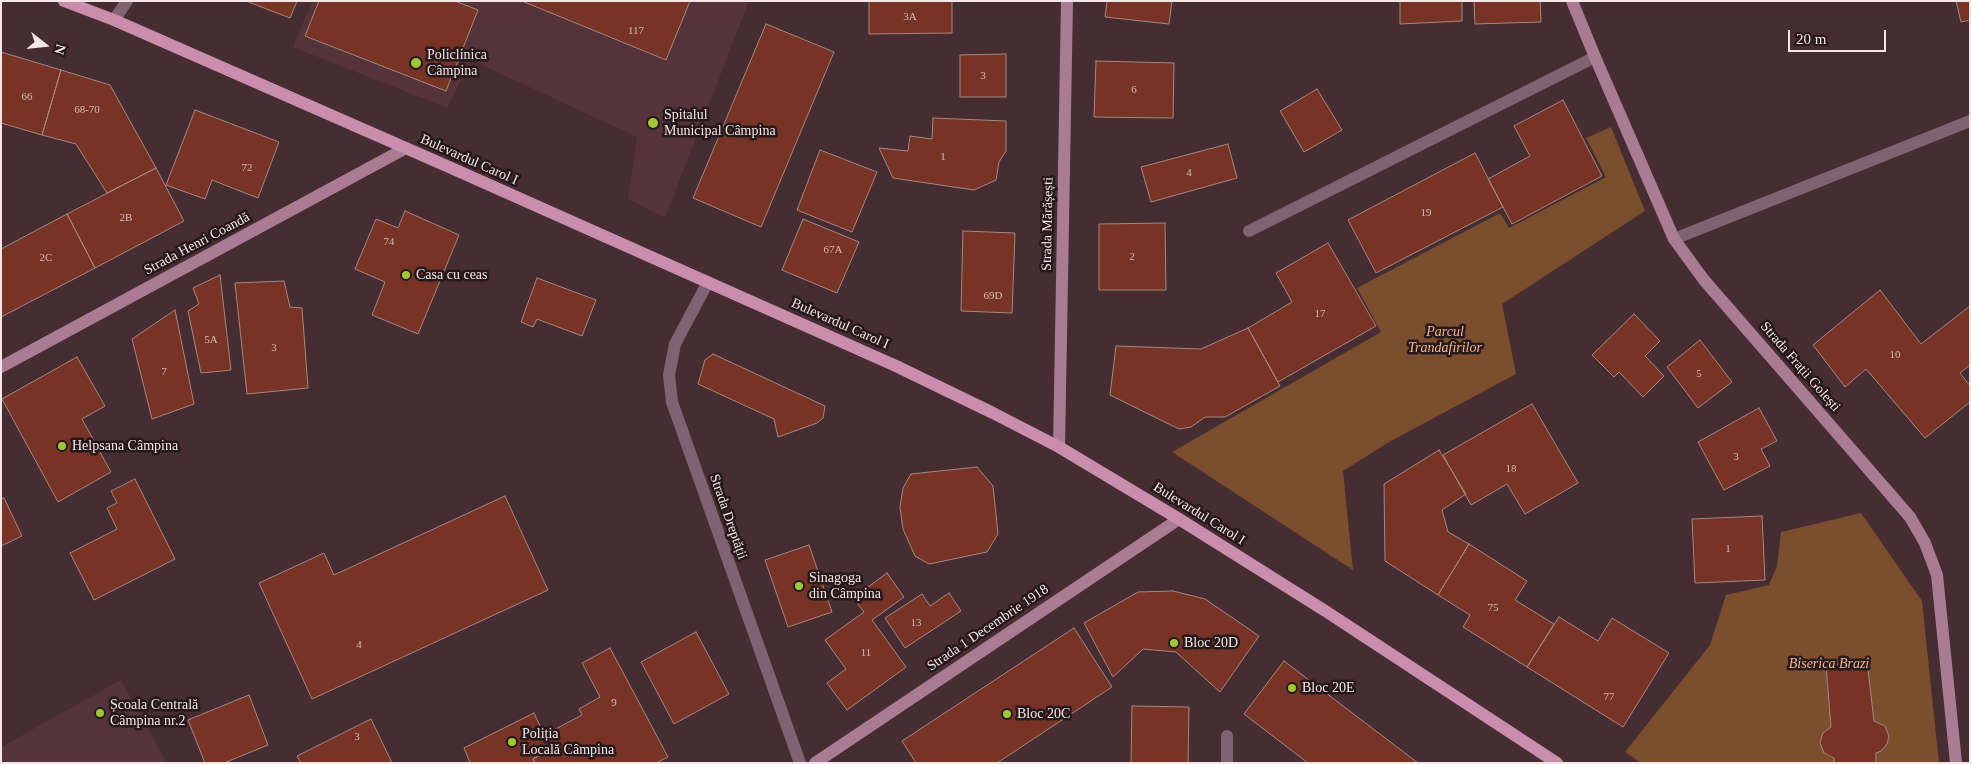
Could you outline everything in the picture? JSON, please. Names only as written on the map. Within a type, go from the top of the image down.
[{"type":"main road","name":"Bulevardul Carol I","points":[[64,1],[114,20],[406,148],[896,366],[1059,447],[1312,602],[1557,763]]},
{"type":"street","points":[[114,20],[127,1]]},
{"type":"street","name":"Strada Mărășești","points":[[1059,447],[1068,1]]},
{"type":"street","name":"Strada Frații Golești","points":[[1572,1],[1674,239],[1704,280],[1910,517],[1925,542],[1937,576],[1956,763]]},
{"type":"street","points":[[1248,231],[1595,57]]},
{"type":"street","points":[[1674,239],[1970,121]]},
{"type":"street","name":"Strada Henri Coandă","points":[[1,367],[406,148]]},
{"type":"street","name":"Strada Dreptății","points":[[708,282],[675,344],[669,375],[672,402],[800,763]]},
{"type":"street","name":"Strada 1 Decembrie 1918","points":[[815,763],[1179,519]]},
{"type":"street","points":[[1227,736],[1227,763]]},
{"type":"shaded area","name":"Spitalul Municipal Câmpina","points":[[312,1],[749,1],[665,218],[628,199],[637,137],[471,60],[447,108],[293,47]]},
{"type":"shaded area","name":"Școala Centrală Câmpina nr.2","points":[[121,680],[167,763],[1,763],[1,747]]},
{"type":"green space","name":"Parcul Trandafirilor","points":[[1611,127],[1645,211],[1502,304],[1516,374],[1389,442],[1343,471],[1353,570],[1172,452],[1381,332],[1357,288],[1500,213],[1509,228],[1606,177],[1586,138]]},
{"type":"green space","name":"Biserica Brazi","points":[[1861,513],[1922,601],[1939,763],[1641,763],[1625,752],[1710,645],[1726,595],[1769,585],[1777,566],[1781,532]]},
{"type":"building","points":[[246,1],[297,1],[290,18]]},
{"type":"building","name":"Policlinica Câmpina","points":[[319,1],[455,1],[478,10],[446,91],[305,36]]},
{"type":"building","points":[[522,1],[690,1],[666,60]]},
{"type":"building","points":[[869,1],[952,1],[952,33],[869,34]]},
{"type":"building","points":[[1107,1],[1172,1],[1169,24],[1105,17]]},
{"type":"building","points":[[1400,1],[1462,1],[1462,21],[1400,24]]},
{"type":"building","points":[[1474,1],[1540,1],[1541,22],[1475,24]]},
{"type":"building","points":[[1956,1],[1970,1],[1970,20],[1961,22]]},
{"type":"building","points":[[766,24],[834,52],[761,227],[693,198]]},
{"type":"building","points":[[1,52],[61,70],[42,135],[1,123]]},
{"type":"building","points":[[1006,54],[1006,97],[960,97],[960,55]]},
{"type":"building","points":[[1096,61],[1174,63],[1173,118],[1094,117]]},
{"type":"building","points":[[61,70],[110,85],[156,168],[107,193],[76,144],[42,135]]},
{"type":"building","points":[[1317,89],[1342,130],[1304,152],[1280,111]]},
{"type":"building","points":[[1563,100],[1602,176],[1512,224],[1488,179],[1530,156],[1514,126]]},
{"type":"building","points":[[195,110],[279,142],[258,198],[212,180],[205,199],[166,185]]},
{"type":"building","points":[[933,118],[1006,121],[1006,151],[999,162],[996,180],[974,190],[893,178],[879,148],[908,151],[910,136],[932,139]]},
{"type":"building","points":[[1228,144],[1237,178],[1151,202],[1141,167]]},
{"type":"building","points":[[820,150],[877,172],[852,232],[797,210]]},
{"type":"building","points":[[1475,153],[1503,207],[1376,273],[1348,220]]},
{"type":"building","points":[[156,168],[184,221],[95,268],[67,214]]},
{"type":"building","name":"Casa cu ceas","points":[[405,211],[459,235],[418,334],[372,315],[385,282],[355,269],[376,219],[398,228]]},
{"type":"building","points":[[67,214],[95,268],[1,317],[1,249]]},
{"type":"building","points":[[803,219],[859,242],[837,293],[782,270]]},
{"type":"building","points":[[1165,223],[1166,290],[1099,290],[1099,224]]},
{"type":"building","points":[[963,231],[1015,233],[1012,313],[961,311]]},
{"type":"building","points":[[1328,243],[1376,326],[1278,382],[1248,328],[1292,302],[1276,273]]},
{"type":"building","points":[[220,275],[231,370],[201,373],[188,311],[199,304],[193,288]]},
{"type":"building","points":[[537,278],[596,300],[582,336],[537,319],[533,327],[521,322]]},
{"type":"building","points":[[284,281],[290,307],[302,308],[308,388],[247,394],[235,283]]},
{"type":"building","points":[[1880,290],[1921,344],[1970,306],[1970,365],[1960,373],[1970,386],[1970,402],[1925,438],[1866,369],[1845,387],[1813,345]]},
{"type":"building","points":[[175,310],[194,404],[152,419],[132,339]]},
{"type":"building","points":[[1634,314],[1660,341],[1645,356],[1664,376],[1643,397],[1619,372],[1614,377],[1592,355]]},
{"type":"building","points":[[1248,328],[1280,386],[1225,417],[1205,417],[1191,427],[1179,429],[1110,395],[1116,346],[1201,349]]},
{"type":"building","points":[[1700,340],[1732,382],[1698,408],[1667,367]]},
{"type":"building","points":[[713,354],[825,406],[823,418],[817,423],[778,437],[774,419],[698,384],[705,360]]},
{"type":"building","name":"Helpsana Câmpina","points":[[77,357],[105,406],[82,419],[111,472],[58,502],[2,399]]},
{"type":"building","points":[[1532,404],[1578,483],[1525,514],[1507,484],[1471,505],[1443,455]]},
{"type":"building","points":[[1759,408],[1777,441],[1761,449],[1770,466],[1724,490],[1698,442]]},
{"type":"building","points":[[1439,450],[1466,494],[1442,510],[1448,532],[1469,544],[1438,595],[1385,561],[1384,484]]},
{"type":"building","points":[[977,467],[993,486],[998,534],[987,552],[929,564],[915,556],[903,529],[900,507],[903,488],[911,474]]},
{"type":"building","points":[[135,479],[175,559],[94,600],[70,553],[117,529],[107,508],[117,503],[111,491]]},
{"type":"building","points":[[505,496],[548,590],[312,699],[259,583],[324,553],[334,575]]},
{"type":"building","points":[[4,498],[22,536],[1,546],[1,499]]},
{"type":"building","points":[[1762,516],[1765,580],[1695,583],[1692,519]]},
{"type":"building","points":[[1469,544],[1527,581],[1515,600],[1554,624],[1527,667],[1463,627],[1470,615],[1438,595]]},
{"type":"building","name":"Sinagoga din Câmpina","points":[[809,545],[832,612],[788,627],[765,560]]},
{"type":"building","points":[[887,573],[904,597],[872,620],[906,667],[847,710],[827,683],[846,669],[825,640],[864,612],[853,598]]},
{"type":"building","name":"Bloc 20D","points":[[1173,591],[1205,599],[1259,636],[1220,692],[1176,652],[1143,649],[1113,677],[1084,623],[1138,592]]},
{"type":"building","points":[[949,593],[961,611],[905,648],[885,618],[922,594],[930,606]]},
{"type":"building","points":[[1559,617],[1598,641],[1612,618],[1669,653],[1623,727],[1527,667]]},
{"type":"building","name":"Bloc 20C","points":[[1074,628],[1112,687],[997,763],[916,763],[902,741]]},
{"type":"building","points":[[696,632],[729,694],[674,724],[641,662]]},
{"type":"building","points":[[610,648],[668,757],[656,763],[535,763],[533,759],[551,749],[544,735],[582,715],[579,709],[600,697],[582,663]]},
{"type":"building","name":"Bloc 20E","points":[[1284,661],[1418,763],[1308,763],[1244,714]]},
{"type":"building","name":"Biserica Brazi","points":[[1867,661],[1874,721],[1885,726],[1889,736],[1887,744],[1881,751],[1876,753],[1876,763],[1834,763],[1834,758],[1824,753],[1820,743],[1823,733],[1831,727],[1826,666]]},
{"type":"building","points":[[249,695],[268,745],[224,763],[205,763],[188,720]]},
{"type":"building","points":[[1132,706],[1189,707],[1188,763],[1131,763]]},
{"type":"building","name":"Poliția Locală Câmpina","points":[[534,713],[551,749],[533,759],[535,763],[470,763],[464,748]]},
{"type":"building","points":[[371,719],[392,763],[301,763],[297,756]]},
{"type":"place","name":"Policlinica Câmpina","points":[[416,63]]},
{"type":"place","name":"Spitalul Municipal Câmpina","points":[[653,123]]},
{"type":"place","name":"Casa cu ceas","points":[[406,275]]},
{"type":"place","name":"Helpsana Câmpina","points":[[62,446]]},
{"type":"place","name":"Sinagoga din Câmpina","points":[[799,586]]},
{"type":"place","name":"Bloc 20D","points":[[1174,643]]},
{"type":"place","name":"Bloc 20E","points":[[1292,688]]},
{"type":"place","name":"Școala Centrală Câmpina nr.2","points":[[100,713]]},
{"type":"place","name":"Bloc 20C","points":[[1007,714]]},
{"type":"place","name":"Poliția Locală Câmpina","points":[[512,742]]}]
